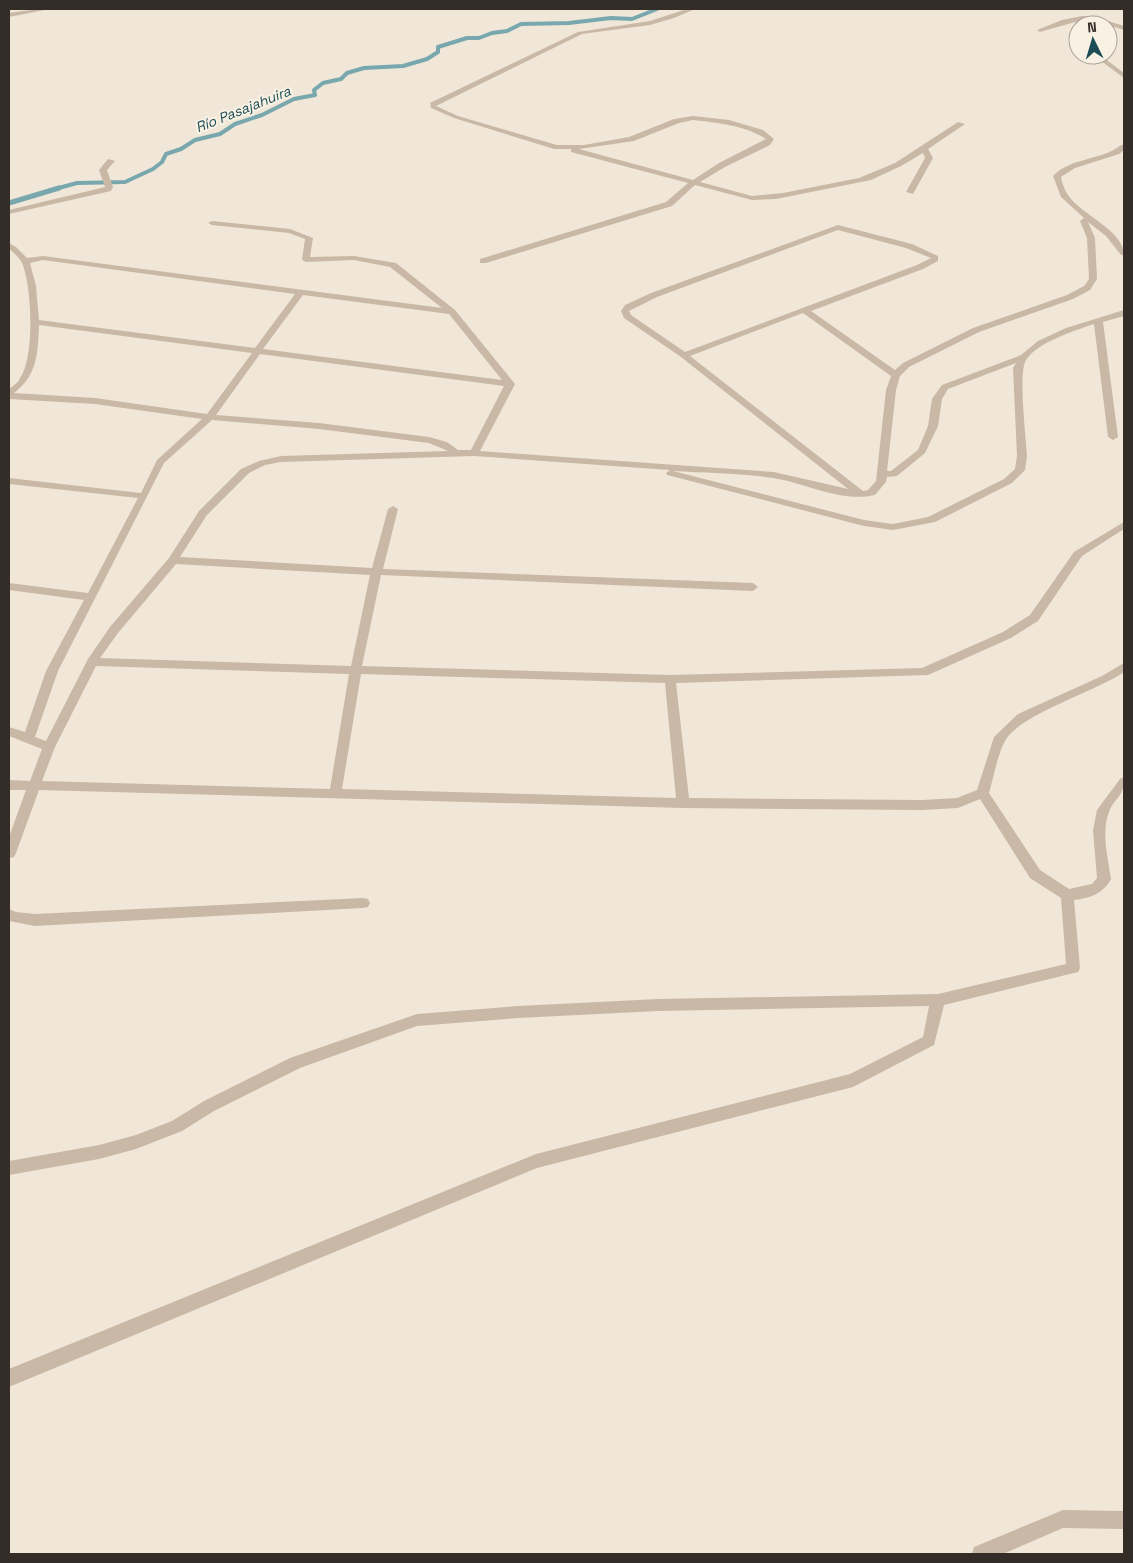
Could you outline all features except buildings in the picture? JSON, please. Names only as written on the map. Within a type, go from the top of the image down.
[{"type":"street","points":[[9,14],[47,9]]},
{"type":"street","points":[[483,261],[669,204],[693,183],[722,165],[767,144],[770,139],[752,129],[726,122],[693,118],[623,141],[584,147],[557,147],[435,110],[432,104],[580,33],[591,30],[635,26],[663,20],[692,9]]},
{"type":"street","points":[[1040,30],[1071,18],[1088,17],[1098,18],[1124,29]]},
{"type":"street","points":[[1109,65],[1124,76]]},
{"type":"street","points":[[562,147],[752,198],[781,197],[876,175],[961,124]]},
{"type":"street","points":[[1124,147],[1118,153],[1062,170],[1057,176],[1057,182],[1065,196],[1108,234],[1124,253]]},
{"type":"street","points":[[910,192],[929,158],[923,148]]},
{"type":"street","points":[[9,212],[108,189],[103,170],[111,161]]},
{"type":"street","points":[[9,853],[49,747],[92,662],[114,630],[173,560],[203,513],[245,471],[262,464],[281,460],[332,456],[474,453],[774,475],[833,490],[861,494],[872,493],[881,482],[891,390],[896,374],[906,365],[976,330],[1070,297],[1087,288],[1093,279],[1091,238],[1084,221],[1089,219]]},
{"type":"street","points":[[212,223],[290,231],[309,238],[306,260],[354,258],[393,265],[452,312],[510,384]]},
{"type":"street","points":[[684,355],[920,267],[934,259],[930,252],[838,227],[654,295],[628,307],[625,311],[627,316],[684,355],[861,494]]},
{"type":"street","points":[[9,244],[25,261],[31,285],[34,322],[32,356],[25,379],[9,395]]},
{"type":"street","points":[[25,261],[43,258],[452,312]]},
{"type":"street","points":[[28,740],[52,671],[160,462],[210,418],[302,291]]},
{"type":"street","points":[[804,310],[896,374]]},
{"type":"street","points":[[634,464],[864,524],[893,527],[931,520],[1008,481],[1020,470],[1022,456],[1018,368],[1023,357],[1032,348],[1069,331],[1124,313]]},
{"type":"street","points":[[1098,320],[1113,437]]},
{"type":"street","points":[[34,322],[510,384]]},
{"type":"street","points":[[882,474],[894,474],[922,451],[933,426],[937,399],[945,387],[1023,357]]},
{"type":"street","points":[[474,453],[510,384]]},
{"type":"street","points":[[9,395],[95,401],[210,418],[319,426],[429,440],[444,443],[452,448],[455,453]]},
{"type":"street","points":[[9,481],[144,496]]},
{"type":"street","points":[[335,795],[355,670],[375,572],[393,509]]},
{"type":"street","points":[[92,662],[670,679],[924,672],[1007,635],[1034,618],[1078,554],[1124,525]]},
{"type":"street","points":[[173,560],[285,568],[754,587]]},
{"type":"street","points":[[9,586],[91,597]]},
{"type":"street","points":[[1124,667],[1106,679],[1022,717],[1000,737],[983,793],[1035,874],[1068,895],[1084,893],[1097,888],[1104,879],[1099,830],[1103,810],[1124,782]]},
{"type":"street","points":[[670,679],[683,803]]},
{"type":"street","points":[[9,731],[49,747]]},
{"type":"street","points":[[9,785],[683,803],[922,805],[958,803],[983,793]]},
{"type":"street","points":[[9,1168],[99,1152],[136,1142],[177,1126],[208,1106],[295,1063],[417,1020],[518,1012],[658,1005],[938,1000],[1073,968],[1068,895]]},
{"type":"street","points":[[9,914],[13,917],[35,920],[362,903]]},
{"type":"street","points":[[9,1378],[536,1161],[853,1080],[930,1040],[938,1000]]},
{"type":"street","points":[[981,1554],[1063,1519],[1124,1520]]},
{"type":"waterway","name":"Río Pasajahuira","points":[[55,189],[77,183],[125,182],[153,169],[162,162],[166,154],[181,149],[195,140],[220,134],[235,124],[262,115],[294,99],[315,95],[314,90],[323,83],[341,79],[347,73],[364,68],[403,66],[427,59],[438,52],[438,47],[467,38],[479,38],[492,33],[507,31],[521,24],[569,23],[611,18],[632,19],[657,9]]},
{"type":"waterway","name":"Río Pasajahuira","points":[[9,203],[59,188]]}]
